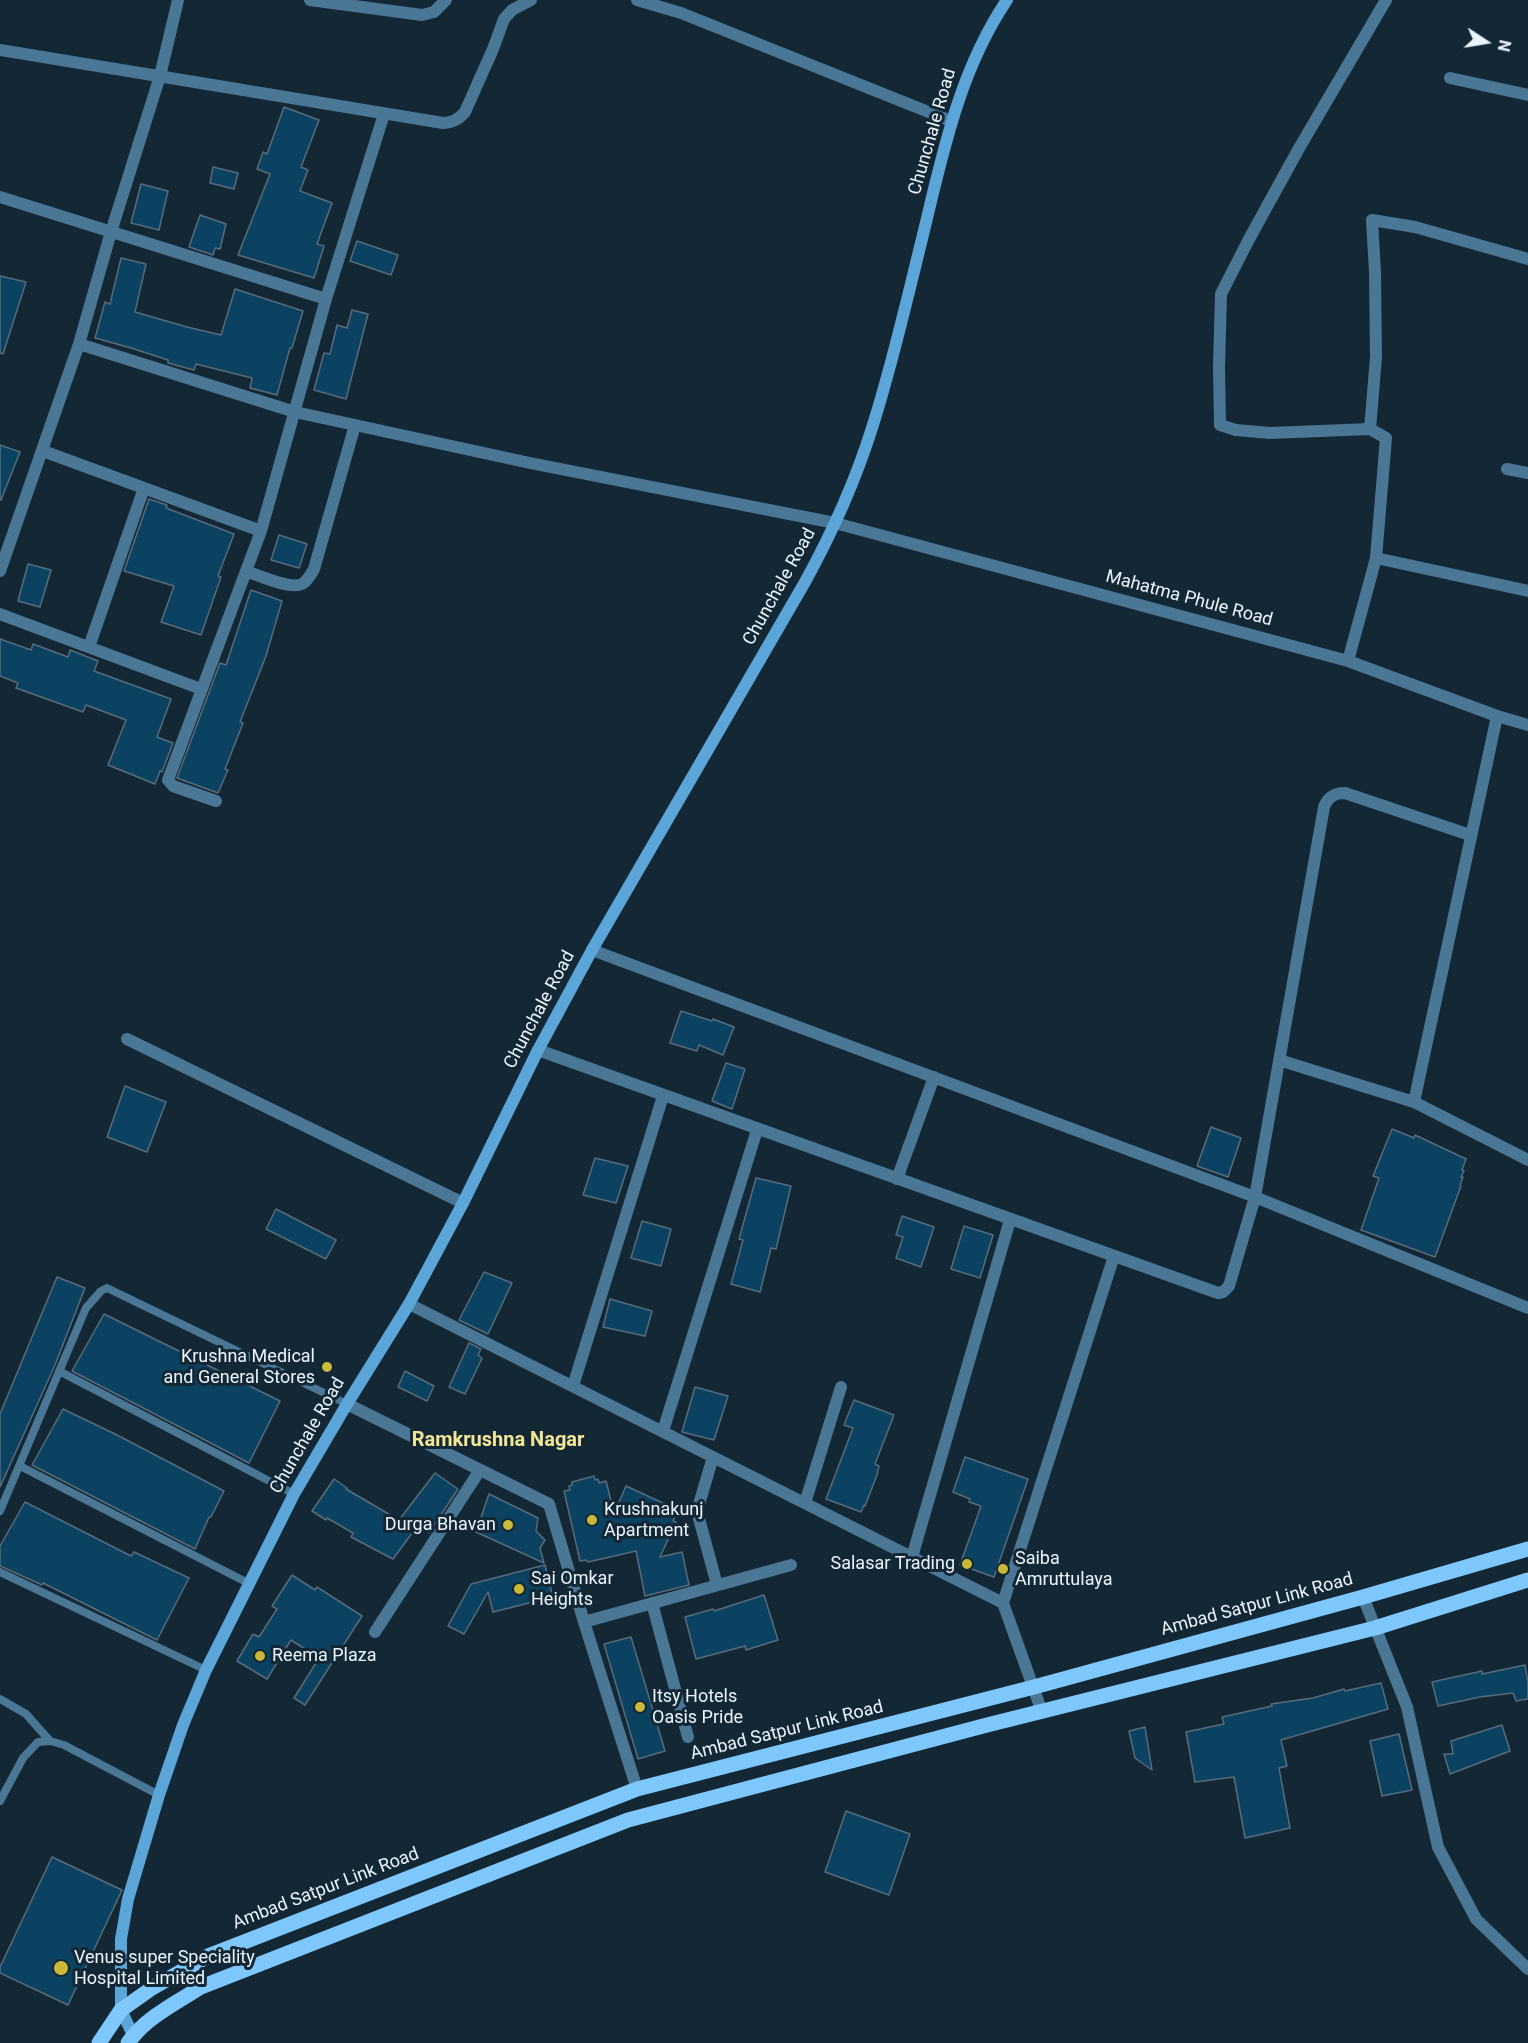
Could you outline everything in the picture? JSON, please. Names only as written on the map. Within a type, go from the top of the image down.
[{"type":"main road","name":"Ambad Satpur Link Road","points":[[99,2043],[121,2010],[152,1988],[208,1956],[637,1789],[1034,1687],[1528,1549]]},
{"type":"main road","points":[[130,2039],[151,2019],[201,1987],[628,1820],[1375,1628],[1528,1580]]},
{"type":"street","points":[[0,571],[79,344],[160,76],[178,0]]},
{"type":"street","points":[[310,0],[422,15],[434,12],[446,0]]},
{"type":"street","points":[[0,50],[443,123],[453,122],[465,112],[494,49],[504,19],[512,10],[531,0]]},
{"type":"street","points":[[637,0],[681,13],[951,121]]},
{"type":"street","name":"Chunchale Road","points":[[130,2039],[121,2010],[121,1939],[124,1916],[132,1881],[159,1795],[183,1725],[206,1670],[294,1494],[410,1304],[463,1203],[538,1050],[592,950],[794,601],[836,523],[860,464],[886,380],[951,121],[980,46],[1007,0]]},
{"type":"street","points":[[1348,660],[1376,558],[1386,438],[1370,429],[1270,433],[1236,430],[1220,424],[1221,294],[1293,160],[1386,0]]},
{"type":"street","points":[[1450,78],[1528,94]]},
{"type":"street","points":[[216,801],[173,786],[168,780],[261,531],[326,299],[384,114]]},
{"type":"street","points":[[0,199],[326,299]]},
{"type":"street","points":[[1370,429],[1376,357],[1372,220],[1415,227],[1528,259]]},
{"type":"street","name":"Mahatma Phule Road","points":[[79,344],[295,412],[530,463],[836,523],[1348,660],[1497,716],[1528,725]]},
{"type":"street","points":[[246,571],[293,586],[302,585],[309,578],[314,569],[355,425]]},
{"type":"street","points":[[43,451],[261,531]]},
{"type":"street","points":[[1507,469],[1528,473]]},
{"type":"street","points":[[89,647],[144,488]]},
{"type":"street","points":[[1376,558],[1528,591]]},
{"type":"street","points":[[0,614],[201,689]]},
{"type":"street","points":[[1413,1102],[1497,716]]},
{"type":"street","points":[[538,1050],[1010,1220],[1218,1293],[1223,1292],[1229,1286],[1255,1197],[1327,799],[1339,793],[1345,793],[1470,835]]},
{"type":"street","points":[[592,950],[1255,1197],[1528,1308]]},
{"type":"street","points":[[127,1039],[463,1203]]},
{"type":"street","points":[[1280,1060],[1413,1102],[1528,1160]]},
{"type":"street","points":[[897,1179],[934,1077]]},
{"type":"street","points":[[573,1386],[663,1096]]},
{"type":"street","points":[[663,1431],[757,1130]]},
{"type":"street","points":[[912,1557],[1010,1220]]},
{"type":"street","points":[[1042,1712],[1003,1603],[1114,1256]]},
{"type":"street","points":[[410,1304],[1003,1603]]},
{"type":"street","points":[[805,1503],[841,1387]]},
{"type":"street","points":[[347,1404],[549,1504],[637,1789]]},
{"type":"street","points":[[713,1456],[697,1511],[717,1585]]},
{"type":"street","points":[[375,1632],[480,1470]]},
{"type":"street","points":[[584,1622],[791,1565]]},
{"type":"street","points":[[1362,1597],[1407,1707],[1438,1848],[1476,1918],[1528,1969]]},
{"type":"street","points":[[652,1603],[688,1737]]},
{"type":"lane","points":[[0,1511],[86,1308],[101,1291],[107,1288],[347,1404]]},
{"type":"lane","points":[[59,1371],[294,1494]]},
{"type":"lane","points":[[20,1466],[248,1583]]},
{"type":"lane","points":[[0,1572],[206,1670]]},
{"type":"lane","points":[[0,1699],[26,1714],[50,1741]]},
{"type":"lane","points":[[0,1802],[23,1758],[38,1742],[50,1741],[64,1745],[159,1795]]},
{"type":"building","points":[[284,107],[319,120],[301,167],[308,170],[300,191],[332,203],[317,244],[324,246],[314,278],[238,255],[270,174],[257,169],[263,152],[267,154]]},
{"type":"building","points":[[213,167],[238,173],[234,189],[210,183]]},
{"type":"building","points":[[141,184],[168,191],[159,230],[131,223]]},
{"type":"building","points":[[200,215],[226,224],[220,249],[215,248],[213,255],[189,247]]},
{"type":"building","points":[[357,241],[398,255],[391,275],[350,261]]},
{"type":"building","points":[[121,258],[146,264],[135,312],[221,335],[235,289],[303,311],[277,395],[250,388],[252,378],[196,364],[194,370],[95,338],[105,302],[110,304]]},
{"type":"building","points":[[0,276],[26,282],[3,354],[0,353]]},
{"type":"building","points":[[352,310],[368,314],[346,399],[314,390],[324,353],[330,354],[337,325],[347,328]]},
{"type":"building","points":[[0,445],[20,452],[1,500],[0,500]]},
{"type":"building","points":[[149,499],[167,505],[166,508],[234,534],[218,576],[221,577],[201,635],[161,622],[174,586],[124,571]]},
{"type":"building","points":[[279,535],[307,544],[299,568],[271,560]]},
{"type":"building","points":[[28,564],[51,570],[40,607],[18,601]]},
{"type":"building","points":[[251,590],[282,601],[266,656],[240,722],[243,723],[225,769],[228,770],[218,793],[177,778],[220,663],[226,665]]},
{"type":"building","points":[[0,639],[31,650],[33,644],[68,657],[70,650],[98,661],[94,671],[171,699],[157,737],[173,743],[155,784],[108,765],[126,720],[86,705],[83,712],[16,688],[18,683],[0,676]]},
{"type":"building","points":[[681,1011],[734,1027],[723,1055],[699,1045],[697,1051],[670,1043]]},
{"type":"building","points":[[726,1063],[745,1069],[732,1109],[712,1101]]},
{"type":"building","points":[[125,1086],[166,1102],[147,1152],[107,1137]]},
{"type":"building","points":[[1211,1127],[1241,1138],[1228,1177],[1197,1166]]},
{"type":"building","points":[[1392,1129],[1414,1138],[1415,1135],[1466,1159],[1462,1170],[1464,1171],[1461,1186],[1435,1257],[1361,1230],[1379,1178],[1373,1176]]},
{"type":"building","points":[[595,1158],[628,1166],[616,1203],[583,1195]]},
{"type":"building","points":[[756,1178],[791,1186],[776,1249],[771,1248],[760,1292],[731,1284],[743,1240],[739,1239]]},
{"type":"building","points":[[276,1209],[336,1240],[326,1259],[266,1229]]},
{"type":"building","points":[[902,1216],[934,1227],[921,1267],[896,1258],[903,1237],[896,1235]]},
{"type":"building","points":[[642,1221],[671,1229],[661,1266],[631,1258]]},
{"type":"building","points":[[964,1226],[993,1235],[980,1278],[951,1269]]},
{"type":"building","points":[[484,1272],[512,1283],[488,1334],[459,1320]]},
{"type":"building","points":[[57,1277],[85,1288],[55,1365],[0,1487],[0,1414]]},
{"type":"building","points":[[610,1299],[652,1311],[645,1336],[603,1327]]},
{"type":"building","points":[[104,1314],[280,1401],[249,1463],[72,1371]]},
{"type":"building","points":[[469,1343],[481,1349],[478,1355],[482,1358],[465,1394],[449,1387]]},
{"type":"building","points":[[405,1371],[434,1386],[427,1401],[398,1387]]},
{"type":"building","points":[[695,1387],[728,1396],[714,1440],[682,1432]]},
{"type":"building","points":[[854,1400],[894,1415],[875,1464],[879,1466],[877,1475],[861,1512],[826,1499],[853,1428],[844,1425]]},
{"type":"building","points":[[63,1409],[224,1491],[195,1549],[32,1465]]},
{"type":"building","points":[[965,1457],[1028,1479],[994,1577],[960,1565],[981,1506],[953,1492]]},
{"type":"building","points":[[435,1473],[458,1489],[429,1533],[418,1525],[393,1559],[351,1537],[353,1533],[312,1511],[334,1479],[346,1489],[399,1520]]},
{"type":"building","points":[[594,1476],[599,1483],[606,1481],[614,1513],[626,1486],[678,1510],[673,1521],[676,1522],[660,1557],[682,1552],[689,1585],[645,1596],[636,1551],[588,1562],[580,1561],[564,1491],[570,1490],[569,1486],[572,1482]]},
{"type":"building","name":"Durga Bhavan","points":[[489,1494],[538,1518],[536,1531],[545,1540],[540,1548],[544,1563],[476,1532]]},
{"type":"building","points":[[25,1502],[131,1556],[134,1552],[189,1578],[157,1640],[43,1583],[42,1585],[0,1566],[0,1546]]},
{"type":"building","name":"Sai Omkar Heights","points":[[545,1565],[553,1597],[493,1612],[488,1592],[464,1634],[448,1626],[471,1584]]},
{"type":"building","points":[[292,1575],[315,1590],[317,1587],[362,1616],[305,1705],[294,1698],[319,1658],[291,1640],[267,1679],[237,1661],[253,1634],[259,1637],[277,1609],[272,1606]]},
{"type":"building","points":[[764,1595],[778,1640],[746,1650],[745,1646],[696,1659],[685,1617],[713,1609],[714,1611]]},
{"type":"building","points":[[631,1637],[665,1751],[638,1759],[604,1644]]},
{"type":"building","points":[[1525,1665],[1528,1699],[1516,1701],[1513,1693],[1438,1706],[1432,1682],[1482,1671],[1482,1674]]},
{"type":"building","points":[[1381,1683],[1388,1709],[1281,1740],[1287,1766],[1279,1768],[1290,1828],[1245,1838],[1234,1777],[1195,1782],[1186,1732],[1224,1724],[1222,1717],[1272,1706],[1271,1704],[1313,1698],[1344,1689],[1345,1691]]},
{"type":"building","points":[[1502,1725],[1510,1751],[1450,1774],[1444,1754],[1453,1754],[1451,1741]]},
{"type":"building","points":[[1145,1727],[1152,1770],[1135,1758],[1129,1731]]},
{"type":"building","points":[[1399,1734],[1412,1790],[1382,1796],[1370,1741]]},
{"type":"building","points":[[846,1811],[910,1834],[889,1895],[825,1872]]},
{"type":"building","points":[[52,1857],[122,1890],[68,2005],[0,1973],[0,1967]]},
{"type":"place","name":"Krushna Medical and General Stores","points":[[327,1367]]},
{"type":"place","name":"Krushnakunj Apartment","points":[[592,1520]]},
{"type":"place","name":"Durga Bhavan","points":[[508,1525]]},
{"type":"place","name":"Salasar Trading","points":[[967,1564]]},
{"type":"place","name":"Saiba Amruttulaya","points":[[1003,1569]]},
{"type":"place","name":"Sai Omkar Heights","points":[[519,1589]]},
{"type":"place","name":"Reema Plaza","points":[[260,1656]]},
{"type":"place","name":"Itsy Hotels Oasis Pride","points":[[640,1707]]},
{"type":"place","name":"Venus super Speciality Hospital Limited","points":[[61,1968]]},
{"type":"district","name":"Ramkrushna Nagar","points":[[498,1441]]}]
